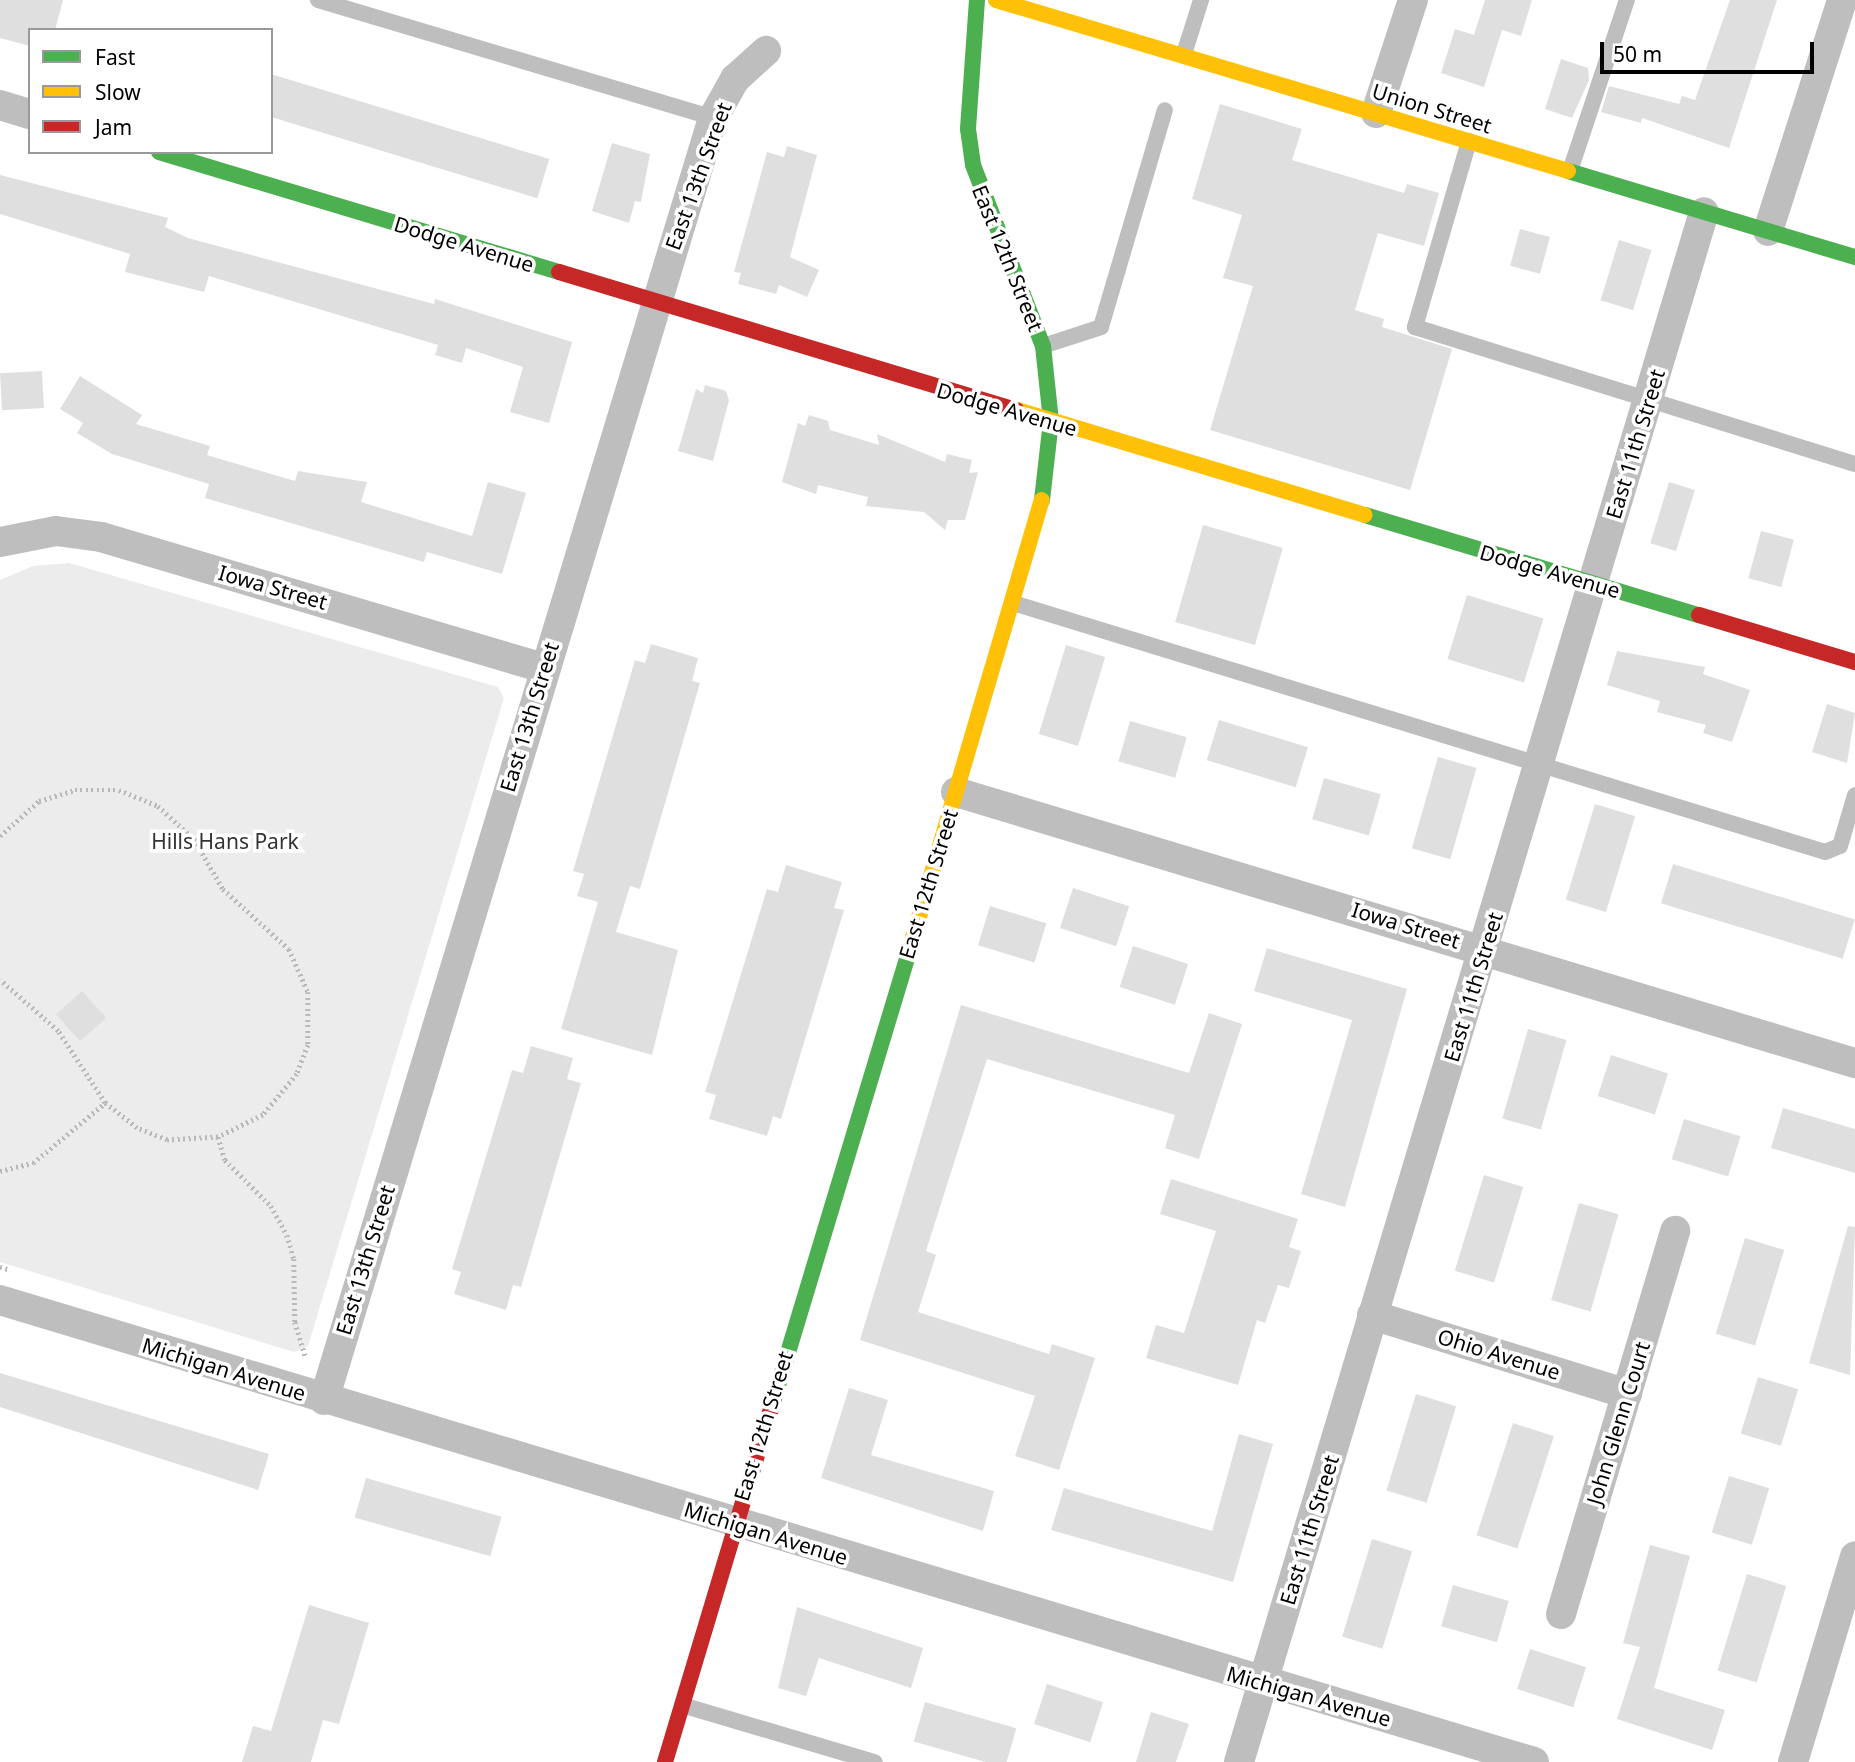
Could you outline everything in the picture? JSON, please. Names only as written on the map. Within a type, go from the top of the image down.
[{"type":"street","name":"East 12th Street","points":[[666,1762],[734,1524],[956,792],[1016,604],[1041,510],[1051,421],[1043,346],[973,166],[968,129],[977,0]]},
{"type":"street","name":"Union Street","points":[[996,0],[1184,54],[1855,257]]},
{"type":"street","points":[[1376,113],[1413,0]]},
{"type":"street","points":[[1768,231],[1842,0]]},
{"type":"street","name":"East 13th Street","points":[[324,1400],[654,302],[713,118],[735,79],[766,51]]},
{"type":"street","points":[[0,105],[28,113]]},
{"type":"street","name":"Dodge Avenue","points":[[166,154],[1855,662]]},
{"type":"street","name":"East 11th Street","points":[[1239,1762],[1372,1315],[1486,949],[1592,583],[1704,212]]},
{"type":"street","name":"Iowa Street","points":[[0,542],[56,531],[101,537],[544,668]]},
{"type":"street","name":"Iowa Street","points":[[956,792],[1486,949],[1855,1063]]},
{"type":"street","name":"John Glenn Court","points":[[1561,1614],[1675,1231]]},
{"type":"street","name":"Michigan Avenue","points":[[0,1300],[734,1524],[1534,1762]]},
{"type":"street","name":"Ohio Avenue","points":[[1372,1315],[1626,1394]]},
{"type":"street","points":[[1793,1762],[1855,1556]]},
{"type":"lane","points":[[318,0],[713,118]]},
{"type":"lane","points":[[1184,54],[1201,0]]},
{"type":"lane","points":[[1570,171],[1627,0]]},
{"type":"lane","points":[[1043,346],[1101,327],[1164,110]]},
{"type":"lane","points":[[1469,141],[1415,327],[1855,464]]},
{"type":"lane","points":[[1016,604],[1825,852],[1840,846],[1855,795]]},
{"type":"lane","points":[[682,1705],[875,1762]]},
{"type":"path","points":[[0,836],[19,815],[57,794],[100,788],[148,799],[194,839],[223,888],[289,949],[308,992],[308,1045],[282,1096],[263,1115],[218,1138],[167,1140],[137,1128],[105,1102],[58,1031],[0,980]]},
{"type":"path","points":[[0,1171],[33,1163],[105,1102]]},
{"type":"path","points":[[218,1138],[225,1160],[271,1206],[287,1235],[295,1259],[295,1322],[307,1362]]},
{"type":"path","points":[[0,1267],[27,1275]]},
{"type":"path","points":[[307,1362],[310,1346]]},
{"type":"path","points":[[293,1356],[307,1362]]},
{"type":"green space","name":"Hills Hans Park","points":[[69,563],[498,687],[504,698],[308,1346],[294,1352],[0,1262],[0,580],[33,566]]},
{"type":"building","points":[[0,0],[63,0],[56,28],[28,28],[28,45],[0,38]]},
{"type":"building","points":[[1485,0],[1532,0],[1521,36],[1502,30],[1484,87],[1441,73],[1455,29],[1474,35]]},
{"type":"building","points":[[1730,0],[1777,0],[1729,148],[1642,118],[1641,123],[1601,112],[1609,86],[1679,104],[1682,96],[1695,100]]},
{"type":"building","points":[[1561,59],[1588,68],[1589,80],[1572,118],[1545,109]]},
{"type":"building","points":[[273,75],[549,159],[537,198],[273,117]]},
{"type":"building","points":[[1220,104],[1302,129],[1292,160],[1404,193],[1407,184],[1439,193],[1424,246],[1378,233],[1355,310],[1384,319],[1382,327],[1452,349],[1410,490],[1210,430],[1253,286],[1223,278],[1242,215],[1192,199]]},
{"type":"building","points":[[612,143],[650,154],[641,202],[635,201],[629,223],[592,211]]},
{"type":"building","points":[[787,146],[817,155],[790,257],[819,270],[807,297],[779,285],[776,294],[738,284],[741,273],[734,272],[767,152],[784,157]]},
{"type":"building","points":[[0,175],[168,218],[165,227],[188,238],[434,304],[435,299],[572,342],[549,423],[510,412],[523,367],[466,348],[462,363],[435,355],[438,345],[209,276],[204,292],[125,272],[130,254],[0,214]]},
{"type":"building","points":[[1520,229],[1550,237],[1540,274],[1510,266]]},
{"type":"building","points":[[1619,240],[1652,250],[1633,310],[1601,300]]},
{"type":"building","points":[[42,371],[44,408],[2,410],[0,373]]},
{"type":"building","points":[[80,376],[142,415],[136,424],[210,446],[207,455],[295,481],[298,471],[367,482],[361,502],[472,536],[488,482],[526,493],[502,574],[427,552],[424,562],[205,498],[209,484],[112,454],[77,433],[83,423],[60,409]]},
{"type":"building","points":[[705,385],[726,391],[729,400],[713,461],[678,451],[696,389],[703,393]]},
{"type":"building","points":[[809,415],[828,421],[830,430],[879,445],[877,434],[945,462],[947,454],[972,460],[969,473],[978,472],[965,520],[948,520],[945,530],[924,512],[866,506],[868,497],[818,485],[816,494],[782,482],[798,423],[805,426]]},
{"type":"building","points":[[1669,482],[1695,490],[1676,551],[1650,543]]},
{"type":"building","points":[[1203,525],[1283,548],[1255,645],[1175,622]]},
{"type":"building","points":[[1761,531],[1794,540],[1781,587],[1748,578]]},
{"type":"building","points":[[1467,595],[1544,618],[1524,682],[1447,659]]},
{"type":"building","points":[[651,644],[698,658],[692,681],[700,683],[640,889],[630,886],[616,932],[678,950],[652,1055],[561,1029],[598,902],[577,896],[584,874],[573,871],[635,660],[645,663]]},
{"type":"building","points":[[1066,645],[1105,657],[1078,746],[1039,734]]},
{"type":"building","points":[[1617,651],[1705,667],[1703,674],[1750,690],[1732,742],[1703,733],[1706,725],[1657,712],[1660,701],[1607,685]]},
{"type":"building","points":[[1827,704],[1855,713],[1847,763],[1812,752]]},
{"type":"building","points":[[1219,720],[1308,747],[1296,787],[1207,760]]},
{"type":"building","points":[[1130,721],[1187,737],[1175,778],[1118,761]]},
{"type":"building","points":[[1438,757],[1476,768],[1450,859],[1412,848]]},
{"type":"building","points":[[1324,778],[1381,794],[1369,836],[1312,819]]},
{"type":"building","points":[[1595,804],[1635,816],[1606,912],[1566,900]]},
{"type":"building","points":[[1673,864],[1855,920],[1843,959],[1661,903]]},
{"type":"building","points":[[786,865],[842,882],[834,908],[844,910],[781,1119],[773,1116],[767,1136],[709,1119],[716,1095],[705,1092],[767,889],[778,892]]},
{"type":"building","points":[[1073,888],[1129,906],[1116,946],[1060,928]]},
{"type":"building","points":[[990,906],[1046,923],[1034,962],[978,945]]},
{"type":"building","points":[[1133,946],[1188,964],[1175,1005],[1120,987]]},
{"type":"building","points":[[1267,948],[1407,989],[1345,1207],[1301,1194],[1352,1020],[1254,991]]},
{"type":"building","points":[[82,991],[106,1018],[80,1041],[56,1014]]},
{"type":"building","points":[[961,1005],[1189,1073],[1209,1013],[1242,1024],[1199,1159],[1165,1148],[1175,1115],[987,1059],[926,1251],[936,1255],[918,1312],[1049,1354],[1052,1344],[1095,1358],[1059,1470],[1015,1456],[1035,1396],[860,1340]]},
{"type":"building","points":[[1528,1029],[1566,1040],[1541,1129],[1502,1118]]},
{"type":"building","points":[[531,1046],[573,1058],[567,1079],[581,1083],[521,1287],[513,1285],[506,1310],[454,1294],[461,1272],[452,1269],[512,1070],[523,1073]]},
{"type":"building","points":[[1611,1055],[1668,1074],[1655,1114],[1598,1096]]},
{"type":"building","points":[[1783,1108],[1855,1129],[1855,1173],[1771,1148]]},
{"type":"building","points":[[1684,1119],[1740,1136],[1728,1176],[1672,1159]]},
{"type":"building","points":[[1484,1175],[1523,1187],[1494,1283],[1455,1271]]},
{"type":"building","points":[[1171,1179],[1298,1219],[1289,1247],[1301,1251],[1289,1288],[1278,1285],[1265,1323],[1257,1320],[1238,1385],[1146,1358],[1156,1325],[1184,1333],[1216,1231],[1160,1214]]},
{"type":"building","points":[[1579,1203],[1618,1214],[1591,1311],[1551,1300]]},
{"type":"building","points":[[1848,1226],[1855,1227],[1850,1375],[1809,1363]]},
{"type":"building","points":[[1745,1238],[1784,1250],[1755,1346],[1716,1334]]},
{"type":"building","points":[[0,1373],[269,1454],[258,1490],[0,1407]]},
{"type":"building","points":[[1758,1377],[1798,1389],[1781,1446],[1741,1433]]},
{"type":"building","points":[[849,1388],[888,1400],[871,1455],[994,1491],[983,1531],[821,1478]]},
{"type":"building","points":[[1416,1394],[1456,1406],[1427,1503],[1386,1491]]},
{"type":"building","points":[[1513,1423],[1554,1436],[1517,1549],[1477,1535]]},
{"type":"building","points":[[1239,1434],[1273,1444],[1233,1582],[1051,1530],[1064,1488],[1212,1531]]},
{"type":"building","points":[[1729,1476],[1769,1488],[1752,1545],[1712,1532]]},
{"type":"building","points":[[366,1478],[502,1517],[490,1556],[355,1517]]},
{"type":"building","points":[[1372,1539],[1412,1551],[1382,1649],[1342,1637]]},
{"type":"building","points":[[1650,1545],[1690,1556],[1654,1688],[1725,1710],[1712,1750],[1617,1719],[1640,1647],[1623,1643]]},
{"type":"building","points":[[1747,1574],[1786,1586],[1757,1683],[1717,1671]]},
{"type":"building","points":[[1453,1585],[1509,1601],[1497,1642],[1441,1626]]},
{"type":"building","points":[[309,1605],[369,1623],[339,1724],[323,1720],[311,1762],[242,1762],[253,1726],[271,1731]]},
{"type":"building","points":[[797,1607],[923,1648],[911,1688],[819,1658],[806,1696],[778,1688]]},
{"type":"building","points":[[1530,1649],[1586,1667],[1573,1707],[1517,1689]]},
{"type":"building","points":[[1047,1684],[1103,1702],[1090,1742],[1034,1724]]},
{"type":"building","points":[[925,1702],[1016,1728],[1007,1762],[985,1762],[914,1741]]},
{"type":"building","points":[[1151,1712],[1189,1724],[1176,1762],[1136,1762]]},
{"type":"traffic: fast","points":[[977,0],[968,129],[973,165],[1043,346],[1051,421],[1042,500]]},
{"type":"traffic: fast","points":[[166,154],[559,272]]},
{"type":"traffic: fast","points":[[1568,171],[1855,257]]},
{"type":"traffic: fast","points":[[1365,515],[1699,615]]},
{"type":"traffic: fast","points":[[774,1399],[909,951]]},
{"type":"traffic: slow","points":[[996,0],[1568,171]]},
{"type":"traffic: slow","points":[[1017,410],[1365,515]]},
{"type":"traffic: slow","points":[[909,951],[1042,500]]},
{"type":"traffic: jam","points":[[559,272],[1017,410]]},
{"type":"traffic: jam","points":[[1699,615],[1855,662]]},
{"type":"traffic: jam","points":[[665,1762],[774,1399]]}]
